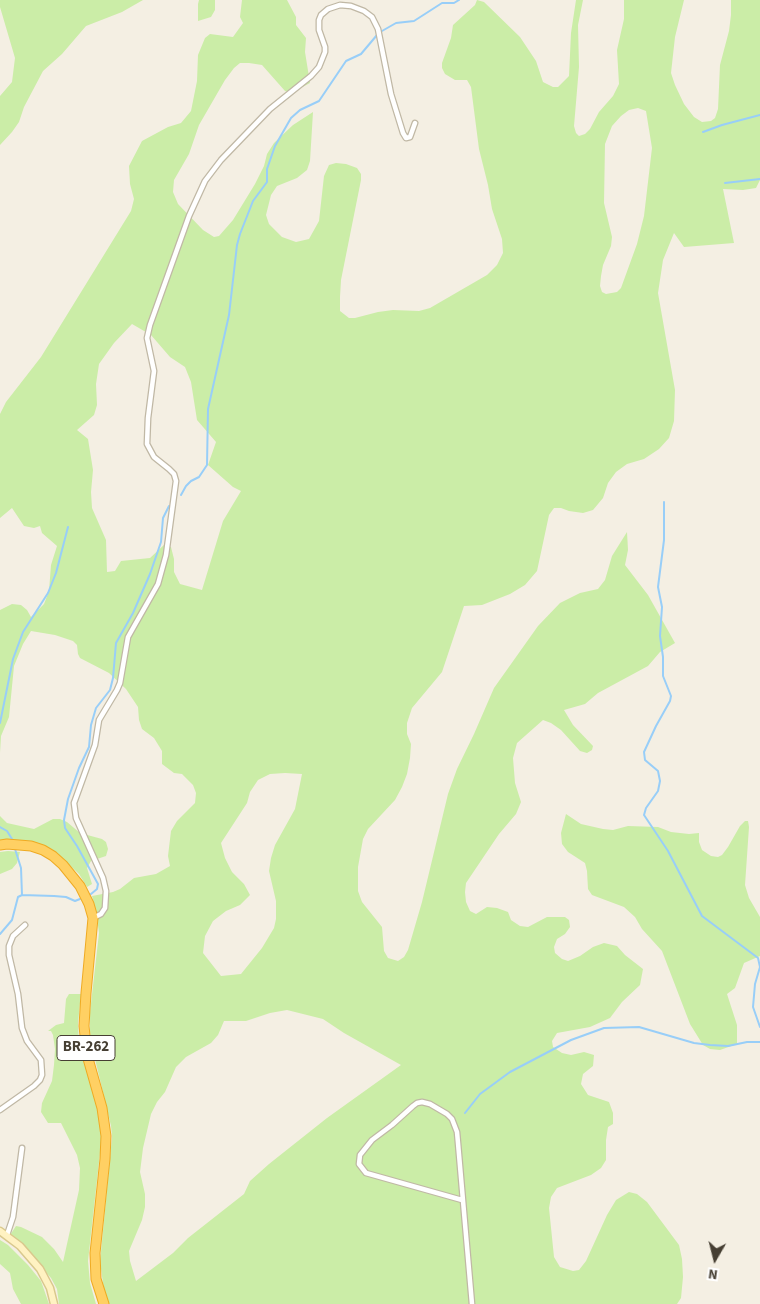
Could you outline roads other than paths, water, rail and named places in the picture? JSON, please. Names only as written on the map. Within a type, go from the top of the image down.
[{"type":"highway","name":"BR-262","points":[[0,845],[31,846],[43,850],[52,856],[63,865],[80,886],[89,904],[93,918],[84,1026],[87,1055],[102,1108],[106,1136],[95,1253],[96,1279],[104,1304]]},
{"type":"street","points":[[93,918],[105,908],[106,891],[103,878],[76,818],[74,803],[95,745],[99,720],[120,683],[128,637],[158,584],[166,555],[176,481],[174,474],[154,457],[148,444],[148,418],[154,371],[147,338],[189,216],[205,181],[221,160],[270,109],[311,76],[319,67],[325,47],[319,30],[319,20],[321,15],[328,9],[340,5],[351,6],[364,11],[372,17],[378,29],[394,102],[406,138],[410,137],[415,122]]},
{"type":"street","points":[[0,1110],[34,1086],[42,1075],[41,1060],[22,1028],[18,994],[9,955],[9,946],[13,936],[25,925]]},
{"type":"street","points":[[462,1200],[366,1173],[359,1164],[360,1155],[372,1140],[392,1125],[412,1106],[422,1102],[430,1104],[452,1119],[457,1132],[472,1304]]},
{"type":"street","points":[[7,1235],[14,1211],[22,1148]]},
{"type":"street","points":[[0,1231],[20,1246],[40,1269],[50,1288],[54,1304]]},
{"type":"waterway","points":[[382,31],[396,23],[414,21],[442,3],[454,3],[459,0]]},
{"type":"waterway","points":[[181,495],[186,486],[199,477],[207,465],[208,409],[229,315],[237,245],[253,201],[267,182],[267,169],[275,146],[291,118],[300,110],[319,101],[346,61],[361,54],[377,35]]},
{"type":"waterway","points":[[703,132],[760,115]]},
{"type":"waterway","points":[[725,183],[760,179]]},
{"type":"waterway","points":[[664,502],[664,540],[658,587],[662,607],[660,636],[663,676],[671,696],[644,752],[645,760],[658,771],[660,781],[658,791],[646,808],[644,815],[668,851],[702,916],[758,958],[760,967],[755,984],[753,1007],[760,1027]]},
{"type":"waterway","points":[[91,894],[97,889],[98,884],[65,828],[64,820],[68,799],[89,747],[91,725],[96,708],[110,690],[116,643],[133,613],[150,574],[161,542],[163,518],[169,506]]},
{"type":"waterway","points":[[0,723],[13,659],[23,632],[48,593],[56,573],[68,527]]},
{"type":"waterway","points":[[0,827],[7,831],[12,839]]},
{"type":"waterway","points":[[0,934],[12,920],[18,897],[22,895],[21,868],[15,849]]},
{"type":"waterway","points":[[22,895],[66,897],[75,901],[80,899]]},
{"type":"waterway","points":[[465,1113],[480,1094],[510,1072],[571,1040],[604,1028],[639,1027],[694,1043],[710,1045],[728,1046],[747,1042],[760,1042]]}]
